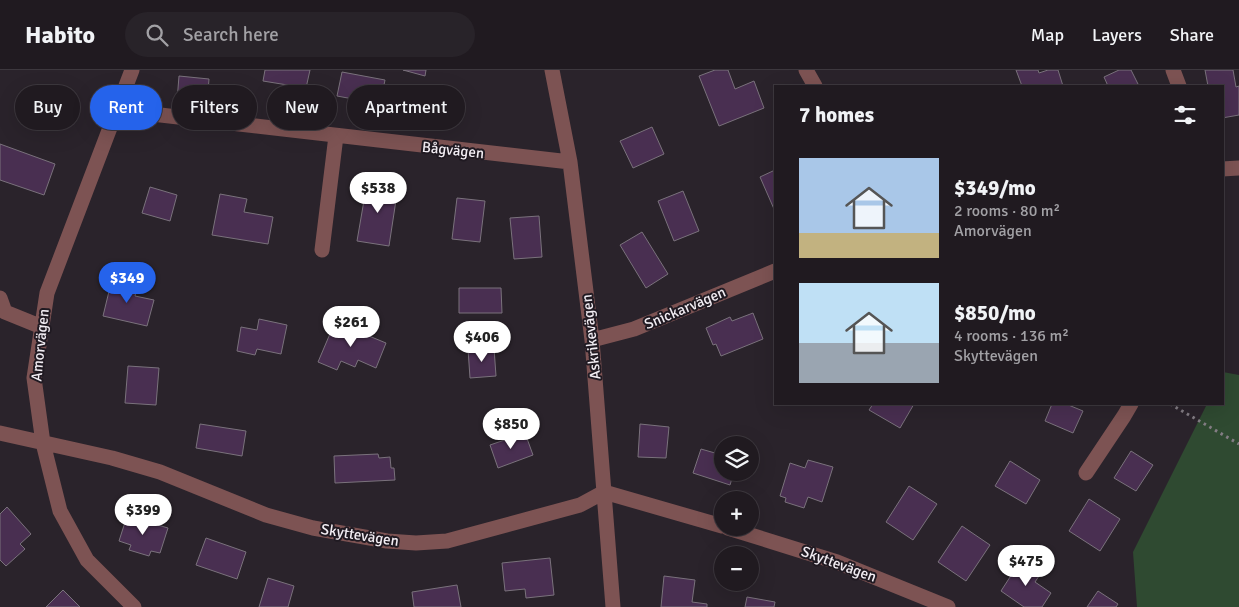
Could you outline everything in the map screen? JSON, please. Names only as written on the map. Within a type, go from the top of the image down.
[{"type":"street","name":"Amorvägen","points":[[126,85],[132,70]]},
{"type":"street","name":"Askrikevägen","points":[[552,70],[570,162],[592,340],[612,607]]},
{"type":"street","points":[[806,70],[814,85]]},
{"type":"street","points":[[1173,70],[1179,85]]},
{"type":"street","name":"Bågvägen","points":[[162,115],[570,162]]},
{"type":"street","name":"Amorvägen","points":[[109,130],[47,293],[34,378],[43,443],[60,511],[87,560],[134,607]]},
{"type":"street","points":[[322,250],[336,136]]},
{"type":"street","points":[[1224,169],[1239,168]]},
{"type":"street","name":"Snickarvägen","points":[[592,340],[634,329],[774,270]]},
{"type":"street","points":[[0,298],[5,312],[42,327]]},
{"type":"street","points":[[1086,473],[1130,405]]},
{"type":"street","name":"Skyttevägen","points":[[0,433],[112,458],[160,472],[266,516],[313,528],[416,544],[447,541],[580,505],[604,492]]},
{"type":"street","points":[[604,492],[714,524]]},
{"type":"street","name":"Skyttevägen","points":[[754,536],[837,562],[948,607]]},
{"type":"path","points":[[1172,405],[1239,444]]},
{"type":"green space","points":[[1224,372],[1239,375],[1239,607],[1137,607],[1133,552],[1206,405],[1224,405]]},
{"type":"building","points":[[265,70],[310,70],[307,85],[288,85],[263,81]]},
{"type":"building","points":[[403,70],[426,70],[425,76]]},
{"type":"building","points":[[715,70],[728,70],[735,89],[754,81],[764,108],[719,126],[699,76]]},
{"type":"building","points":[[1016,70],[1038,70],[1039,73],[1048,70],[1058,70],[1063,85],[1022,85]]},
{"type":"building","points":[[1119,70],[1131,70],[1138,85],[1108,85],[1104,77]]},
{"type":"building","points":[[1205,70],[1233,70],[1236,87],[1239,86],[1239,115],[1224,118],[1224,85],[1208,85]]},
{"type":"building","points":[[342,72],[385,80],[384,85],[347,85],[347,98],[337,96]]},
{"type":"building","points":[[179,76],[209,79],[209,85],[178,85]]},
{"type":"building","points":[[652,127],[664,154],[633,168],[620,141]]},
{"type":"building","points":[[0,144],[55,164],[44,195],[0,180]]},
{"type":"building","points":[[774,170],[774,209],[760,177]]},
{"type":"building","points":[[367,183],[398,187],[389,246],[357,241]]},
{"type":"building","points":[[150,187],[177,195],[170,221],[142,213]]},
{"type":"building","points":[[683,191],[699,231],[674,241],[658,201]]},
{"type":"building","points":[[220,194],[247,199],[244,212],[273,217],[268,244],[212,235]]},
{"type":"building","points":[[457,198],[485,201],[480,242],[452,239]]},
{"type":"building","points":[[539,216],[542,257],[514,259],[510,218]]},
{"type":"building","points":[[642,232],[668,274],[646,288],[620,245]]},
{"type":"building","points":[[112,279],[138,285],[135,296],[154,300],[147,326],[103,316]]},
{"type":"building","points":[[459,288],[501,288],[502,313],[459,313]]},
{"type":"building","points":[[753,313],[763,339],[721,356],[716,344],[713,345],[706,328],[730,317],[732,321]]},
{"type":"building","points":[[259,319],[287,325],[281,354],[257,349],[255,355],[237,351],[241,327],[257,330]]},
{"type":"building","points":[[335,322],[386,343],[376,368],[358,360],[355,367],[341,361],[337,370],[318,362]]},
{"type":"building","points":[[494,348],[496,376],[470,378],[468,349]]},
{"type":"building","points":[[128,366],[159,368],[156,405],[125,403]]},
{"type":"building","points":[[872,405],[913,405],[900,428],[869,410]]},
{"type":"building","points":[[1052,405],[1068,405],[1083,411],[1073,433],[1045,421]]},
{"type":"building","points":[[200,424],[246,431],[242,456],[196,448]]},
{"type":"building","points":[[640,424],[669,427],[666,458],[638,457]]},
{"type":"building","points":[[525,433],[533,455],[498,468],[490,445]]},
{"type":"building","points":[[701,449],[714,453],[714,480],[693,473]]},
{"type":"building","points":[[1131,451],[1153,465],[1136,491],[1114,478]]},
{"type":"building","points":[[378,454],[379,458],[390,457],[391,468],[394,468],[395,480],[335,483],[334,456]]},
{"type":"building","points":[[808,460],[833,467],[822,502],[808,497],[804,508],[785,502],[786,498],[780,496],[790,463],[805,468]]},
{"type":"building","points":[[1010,461],[1040,480],[1026,504],[995,486]]},
{"type":"building","points":[[718,481],[731,481],[730,485]]},
{"type":"building","points":[[909,486],[937,504],[913,540],[886,522]]},
{"type":"building","points":[[1089,499],[1120,519],[1100,551],[1069,531]]},
{"type":"building","points":[[7,507],[31,534],[20,544],[25,549],[6,566],[0,560],[0,514]]},
{"type":"building","points":[[127,516],[168,528],[160,553],[151,551],[149,556],[129,550],[131,545],[119,541]]},
{"type":"building","points":[[962,526],[990,545],[966,581],[938,562]]},
{"type":"building","points":[[206,538],[246,552],[237,579],[196,565]]},
{"type":"building","points":[[550,558],[554,595],[526,598],[525,589],[505,591],[502,563]]},
{"type":"building","points":[[1021,560],[1041,573],[1035,582],[1051,593],[1042,607],[1024,607],[1001,591]]},
{"type":"building","points":[[664,576],[695,580],[692,602],[707,604],[707,607],[661,607]]},
{"type":"building","points":[[268,578],[294,586],[288,607],[259,607]]},
{"type":"building","points":[[457,585],[461,607],[414,607],[412,592]]},
{"type":"building","points":[[63,590],[80,607],[46,607]]},
{"type":"building","points":[[1098,591],[1118,604],[1116,607],[1087,607]]},
{"type":"building","points":[[747,597],[775,602],[774,607],[745,607]]}]
